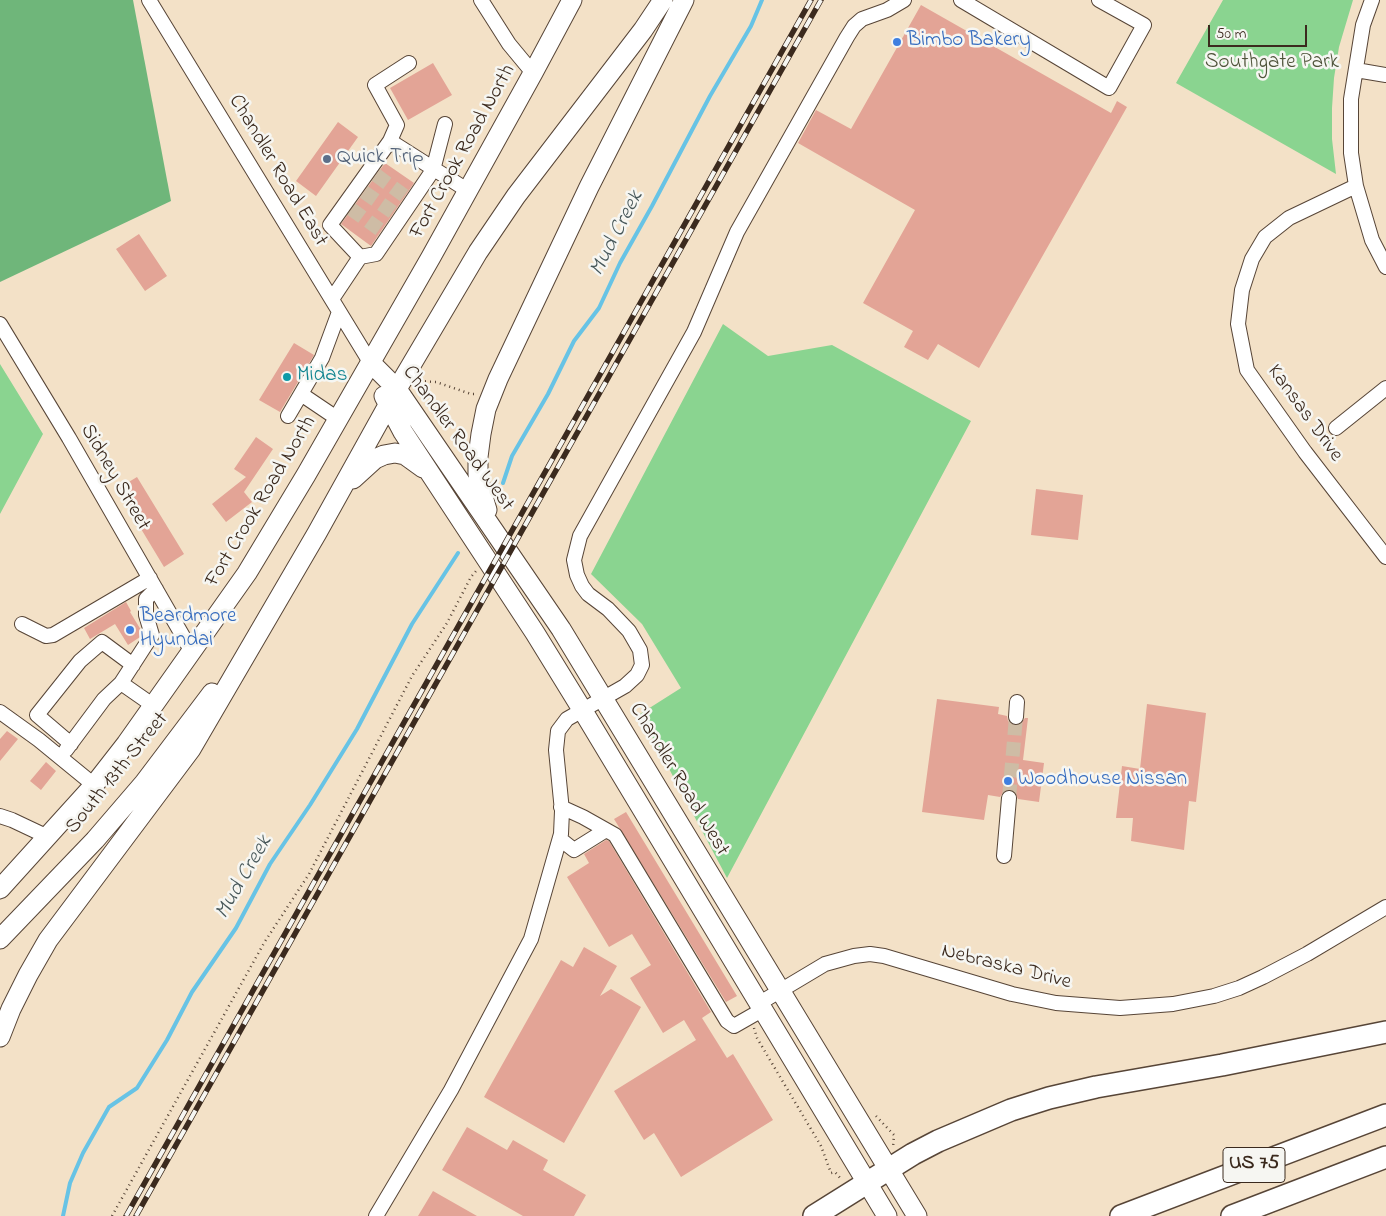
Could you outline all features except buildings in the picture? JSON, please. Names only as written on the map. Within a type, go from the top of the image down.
[{"type":"highway","points":[[814,1216],[913,1154],[954,1133],[1011,1110],[1049,1098],[1096,1087],[1222,1065],[1386,1032]]},
{"type":"highway","name":"US 75","points":[[1121,1216],[1386,1115]]},
{"type":"highway","name":"US 75","points":[[1232,1216],[1386,1157]]},
{"type":"main road","name":"Fort Crook Road North","points":[[0,889],[94,785],[154,706],[247,573],[431,256],[572,0]]},
{"type":"main road","points":[[0,1038],[11,1009],[48,940],[191,749],[396,390],[478,252],[516,196],[643,30],[663,0]]},
{"type":"main road","points":[[505,544],[486,507],[478,474],[481,434],[486,409],[525,319],[580,204],[684,0]]},
{"type":"main road","name":"Chandler Road West","points":[[370,362],[396,390],[505,544],[561,629],[917,1216]]},
{"type":"main road","name":"Chandler Road West","points":[[396,390],[430,474],[583,711],[887,1216]]},
{"type":"main road","points":[[336,498],[365,467],[384,455],[395,453],[405,455],[430,474]]},
{"type":"main road","name":"South 13th Street","points":[[0,939],[95,840],[144,783],[260,629]]},
{"type":"street","name":"Chandler Road East","points":[[149,0],[370,362]]},
{"type":"street","points":[[481,0],[509,44],[533,73]]},
{"type":"street","points":[[376,1216],[451,1090],[531,939],[560,839],[561,807],[556,750],[558,730],[567,719],[625,686],[638,675],[642,665],[640,650],[628,631],[608,609],[588,594],[582,586],[577,575],[574,560],[580,536],[694,332],[737,232],[847,37],[854,26],[862,19],[887,10],[904,0]]},
{"type":"street","points":[[961,0],[1109,88],[1144,25],[1099,0]]},
{"type":"street","points":[[1372,0],[1362,25],[1351,100],[1351,153],[1356,186],[1372,240],[1386,267]]},
{"type":"street","points":[[360,257],[330,225],[348,207],[372,173],[397,125],[375,84],[409,63]]},
{"type":"street","points":[[1356,70],[1386,75]]},
{"type":"street","points":[[332,299],[360,257],[376,254],[385,233],[409,199],[433,170],[445,124]]},
{"type":"street","points":[[390,141],[467,190]]},
{"type":"street","name":"Kansas Drive","points":[[1356,186],[1289,218],[1265,238],[1252,259],[1242,290],[1238,324],[1247,370],[1305,452],[1386,557]]},
{"type":"street","points":[[288,416],[322,358],[339,312]]},
{"type":"street","name":"Sidney Street","points":[[0,324],[192,652]]},
{"type":"street","points":[[1336,428],[1386,388]]},
{"type":"street","points":[[301,394],[338,419]]},
{"type":"street","points":[[22,624],[46,636],[53,635],[153,584]]},
{"type":"street","points":[[60,758],[104,699],[120,683],[152,635],[146,614],[146,599],[153,584]]},
{"type":"street","points":[[71,744],[37,715],[80,661],[102,642],[133,664]]},
{"type":"street","points":[[120,683],[154,706]]},
{"type":"street","points":[[1016,717],[1017,702]]},
{"type":"street","points":[[0,712],[94,785]]},
{"type":"street","points":[[1004,856],[1009,798]]},
{"type":"street","points":[[561,807],[606,830]]},
{"type":"street","points":[[0,816],[48,837]]},
{"type":"street","points":[[560,839],[574,850],[606,830]]},
{"type":"street","name":"Nebraska Drive","points":[[606,830],[615,835],[727,1021],[734,1026],[780,991],[825,964],[840,959],[870,954],[884,956],[1012,994],[1056,1003],[1120,1008],[1173,1004],[1214,996],[1239,988],[1307,954],[1386,907]]},
{"type":"path","points":[[396,390],[419,381],[436,382],[471,394],[492,393]]},
{"type":"path","points":[[112,1216],[264,942],[309,874],[412,676],[447,623],[471,577],[486,559]]},
{"type":"green space","points":[[0,0],[133,0],[171,201],[0,282]]},
{"type":"green space","name":"Southgate Park","points":[[1223,0],[1353,0],[1339,47],[1334,78],[1332,139],[1336,174],[1176,83]]},
{"type":"green space","points":[[723,324],[768,356],[832,345],[971,421],[727,878],[640,714],[681,688],[642,624],[591,574]]},
{"type":"green space","points":[[0,364],[43,434],[0,514]]},
{"type":"waterway","name":"Mud Creek","points":[[503,483],[512,456],[548,394],[574,341],[599,308],[620,263],[710,96],[751,26],[762,0]]},
{"type":"waterway","name":"Mud Creek","points":[[63,1216],[70,1183],[83,1153],[109,1107],[137,1088],[167,1040],[192,992],[236,928],[270,864],[310,805],[357,729],[412,624],[458,553]]},
{"type":"tunnel","points":[[376,175],[406,197]]},
{"type":"tunnel","points":[[364,192],[394,213]]},
{"type":"tunnel","points":[[351,209],[382,231]]},
{"type":"tunnel","points":[[1009,798],[1016,717]]},
{"type":"railway","points":[[126,1216],[811,0]]},
{"type":"railway","points":[[136,1216],[821,0]]},
{"type":"place","name":"Bimbo Bakery","points":[[897,42]]},
{"type":"place","name":"Quick Trip","points":[[327,159]]},
{"type":"place","name":"Midas","points":[[287,377]]},
{"type":"place","name":"Beardmore Hyundai","points":[[130,630]]},
{"type":"place","name":"Woodhouse Nissan","points":[[1008,781]]}]
